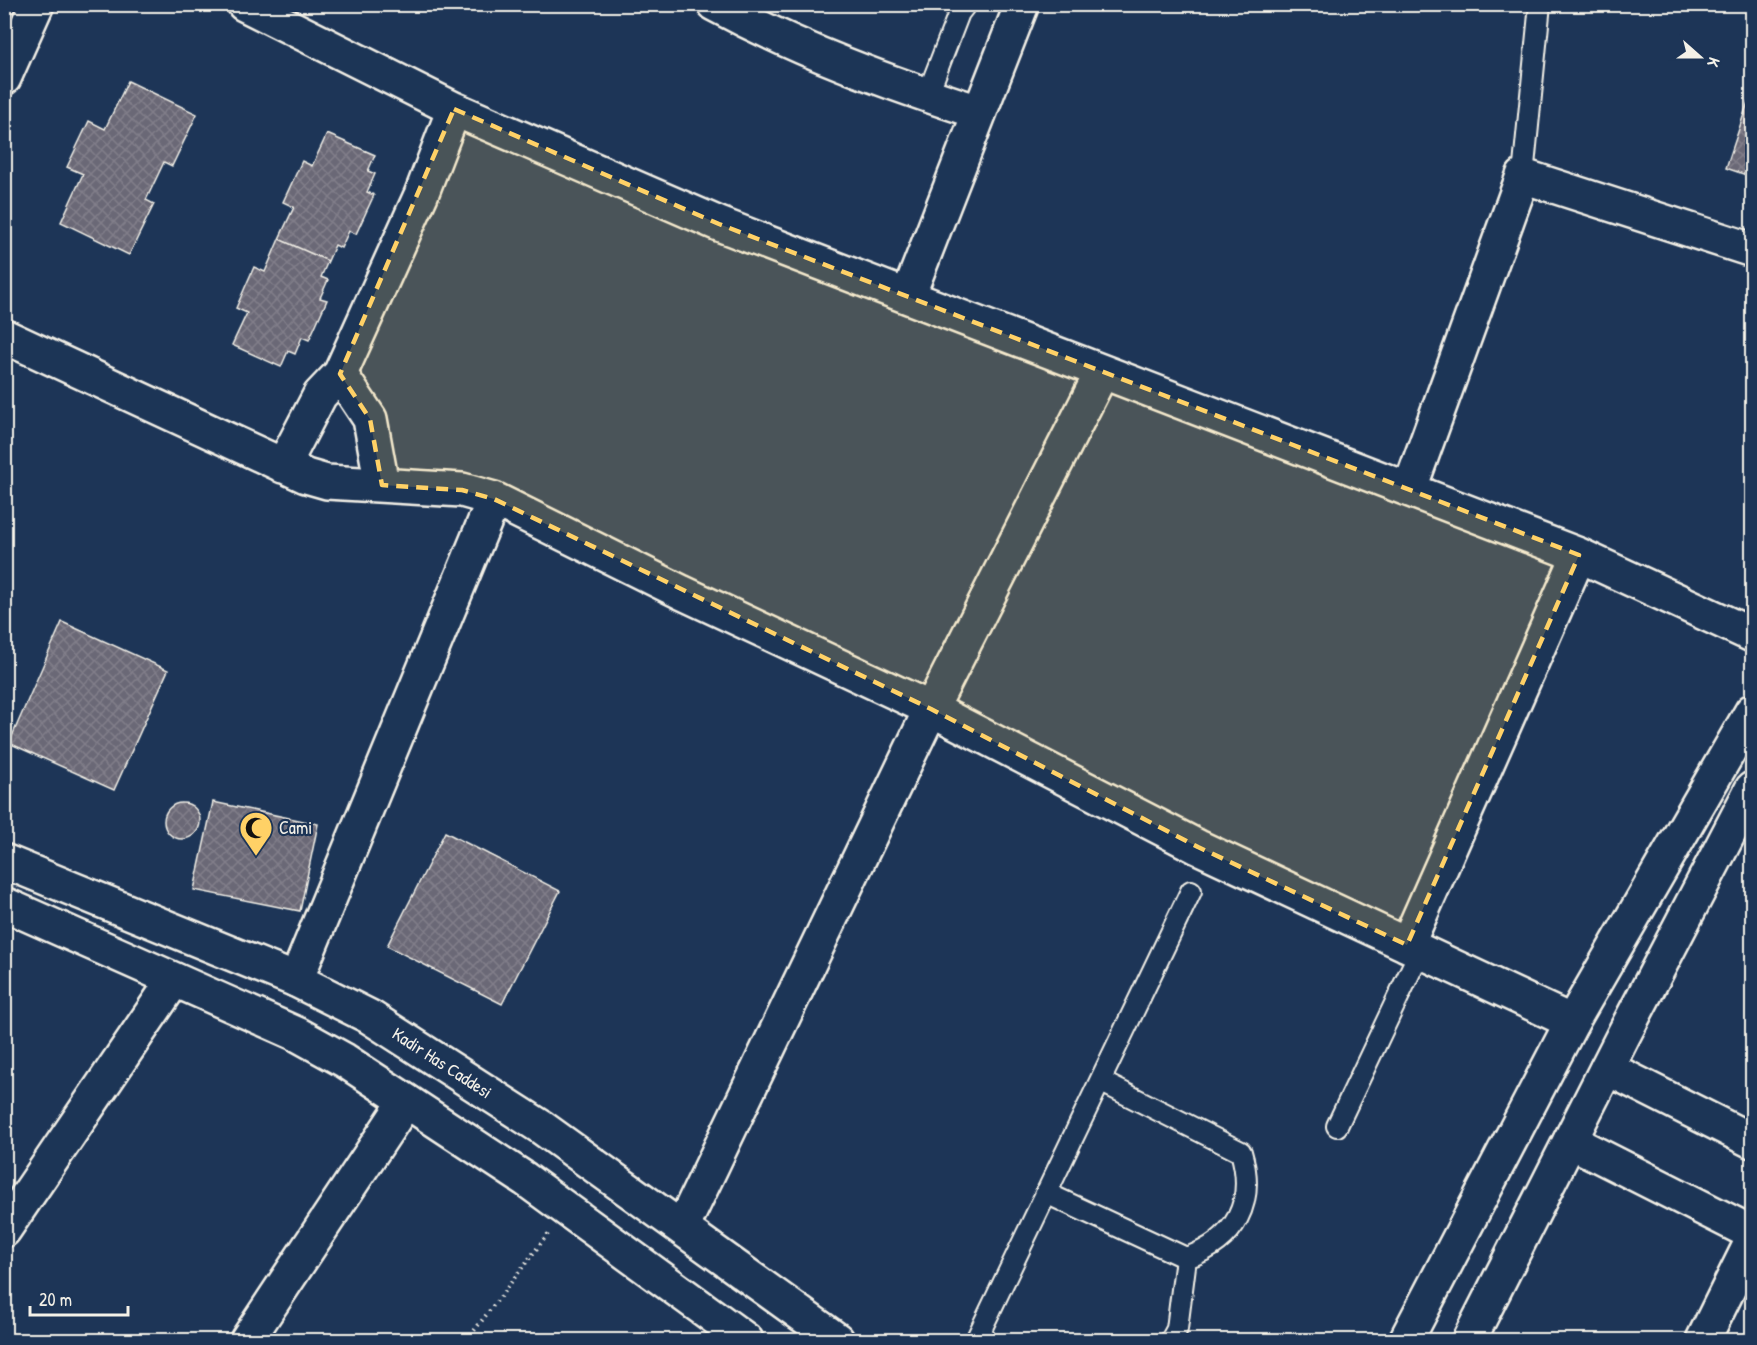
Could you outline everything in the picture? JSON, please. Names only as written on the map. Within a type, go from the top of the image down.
[{"type":"street","points":[[4,78],[38,4]]},
{"type":"street","points":[[244,4],[454,109],[719,224],[1410,488],[1579,555],[1752,635]]},
{"type":"street","points":[[714,4],[811,52],[927,96],[979,112]]},
{"type":"street","points":[[908,296],[1022,4]]},
{"type":"street","points":[[283,466],[320,395],[340,374],[421,195],[454,109]]},
{"type":"street","points":[[1410,488],[1523,176],[1752,250]]},
{"type":"street","points":[[4,336],[283,466],[327,482],[462,490],[494,499],[681,592],[932,708],[1198,848],[1572,1022]]},
{"type":"street","points":[[682,1228],[932,708],[1102,372]]},
{"type":"street","points":[[340,374],[370,419],[382,485]]},
{"type":"street","points":[[296,980],[494,499]]},
{"type":"street","points":[[1414,948],[1579,555]]},
{"type":"street","points":[[1406,1341],[1572,1022],[1752,711]]},
{"type":"street","points":[[1469,1341],[1607,1068],[1749,803]]},
{"type":"street","name":"Kadir Has Caddesi","points":[[4,861],[296,980],[360,1012],[417,1046],[541,1127],[837,1341]]},
{"type":"street","points":[[4,904],[297,1034],[344,1060],[566,1209],[746,1341]]},
{"type":"street","points":[[4,1230],[174,980]]},
{"type":"street","points":[[1607,1068],[1752,1141]]},
{"type":"street","points":[[247,1341],[406,1101]]},
{"type":"street","points":[[1570,1141],[1752,1233]]},
{"type":"street","points":[[1703,1341],[1752,1241]]},
{"type":"lane","points":[[927,96],[959,13],[966,4]]},
{"type":"lane","points":[[1523,176],[1540,4]]},
{"type":"lane","points":[[976,1341],[1191,891]]},
{"type":"lane","points":[[1337,1126],[1414,948]]},
{"type":"lane","points":[[1046,1193],[1186,1258],[1217,1244],[1229,1232],[1238,1217],[1247,1185],[1241,1152],[1100,1081]]},
{"type":"lane","points":[[1171,1341],[1177,1329],[1186,1258]]},
{"type":"path","points":[[467,1341],[566,1209]]},
{"type":"highlighted area","points":[[454,109],[719,224],[1579,555],[1407,945],[1198,847],[931,709],[494,499],[462,490],[382,485],[370,419],[340,374]]},
{"type":"building","points":[[128,81],[197,114],[172,166],[164,162],[146,200],[154,204],[129,255],[61,222],[83,174],[67,167],[89,121],[105,129]]},
{"type":"building","points":[[1752,90],[1752,177],[1726,168]]},
{"type":"building","points":[[327,134],[375,155],[368,171],[375,174],[367,192],[374,195],[356,234],[349,231],[341,248],[335,245],[328,261],[279,239],[294,207],[283,202],[302,161],[312,166]]},
{"type":"building","points":[[279,239],[328,261],[321,277],[328,280],[320,298],[327,300],[309,340],[302,337],[295,354],[288,351],[281,367],[232,345],[247,313],[236,308],[254,267],[265,272]]},
{"type":"building","points":[[62,622],[168,670],[114,790],[9,743]]},
{"type":"building","name":"Cami","points":[[213,802],[318,824],[300,911],[194,890]]},
{"type":"building","points":[[182,803],[195,808],[200,821],[195,834],[182,839],[169,834],[164,821],[169,808]]},
{"type":"building","points":[[445,832],[560,891],[502,1004],[387,946]]},
{"type":"place","name":"Cami","points":[[256,857]]}]
